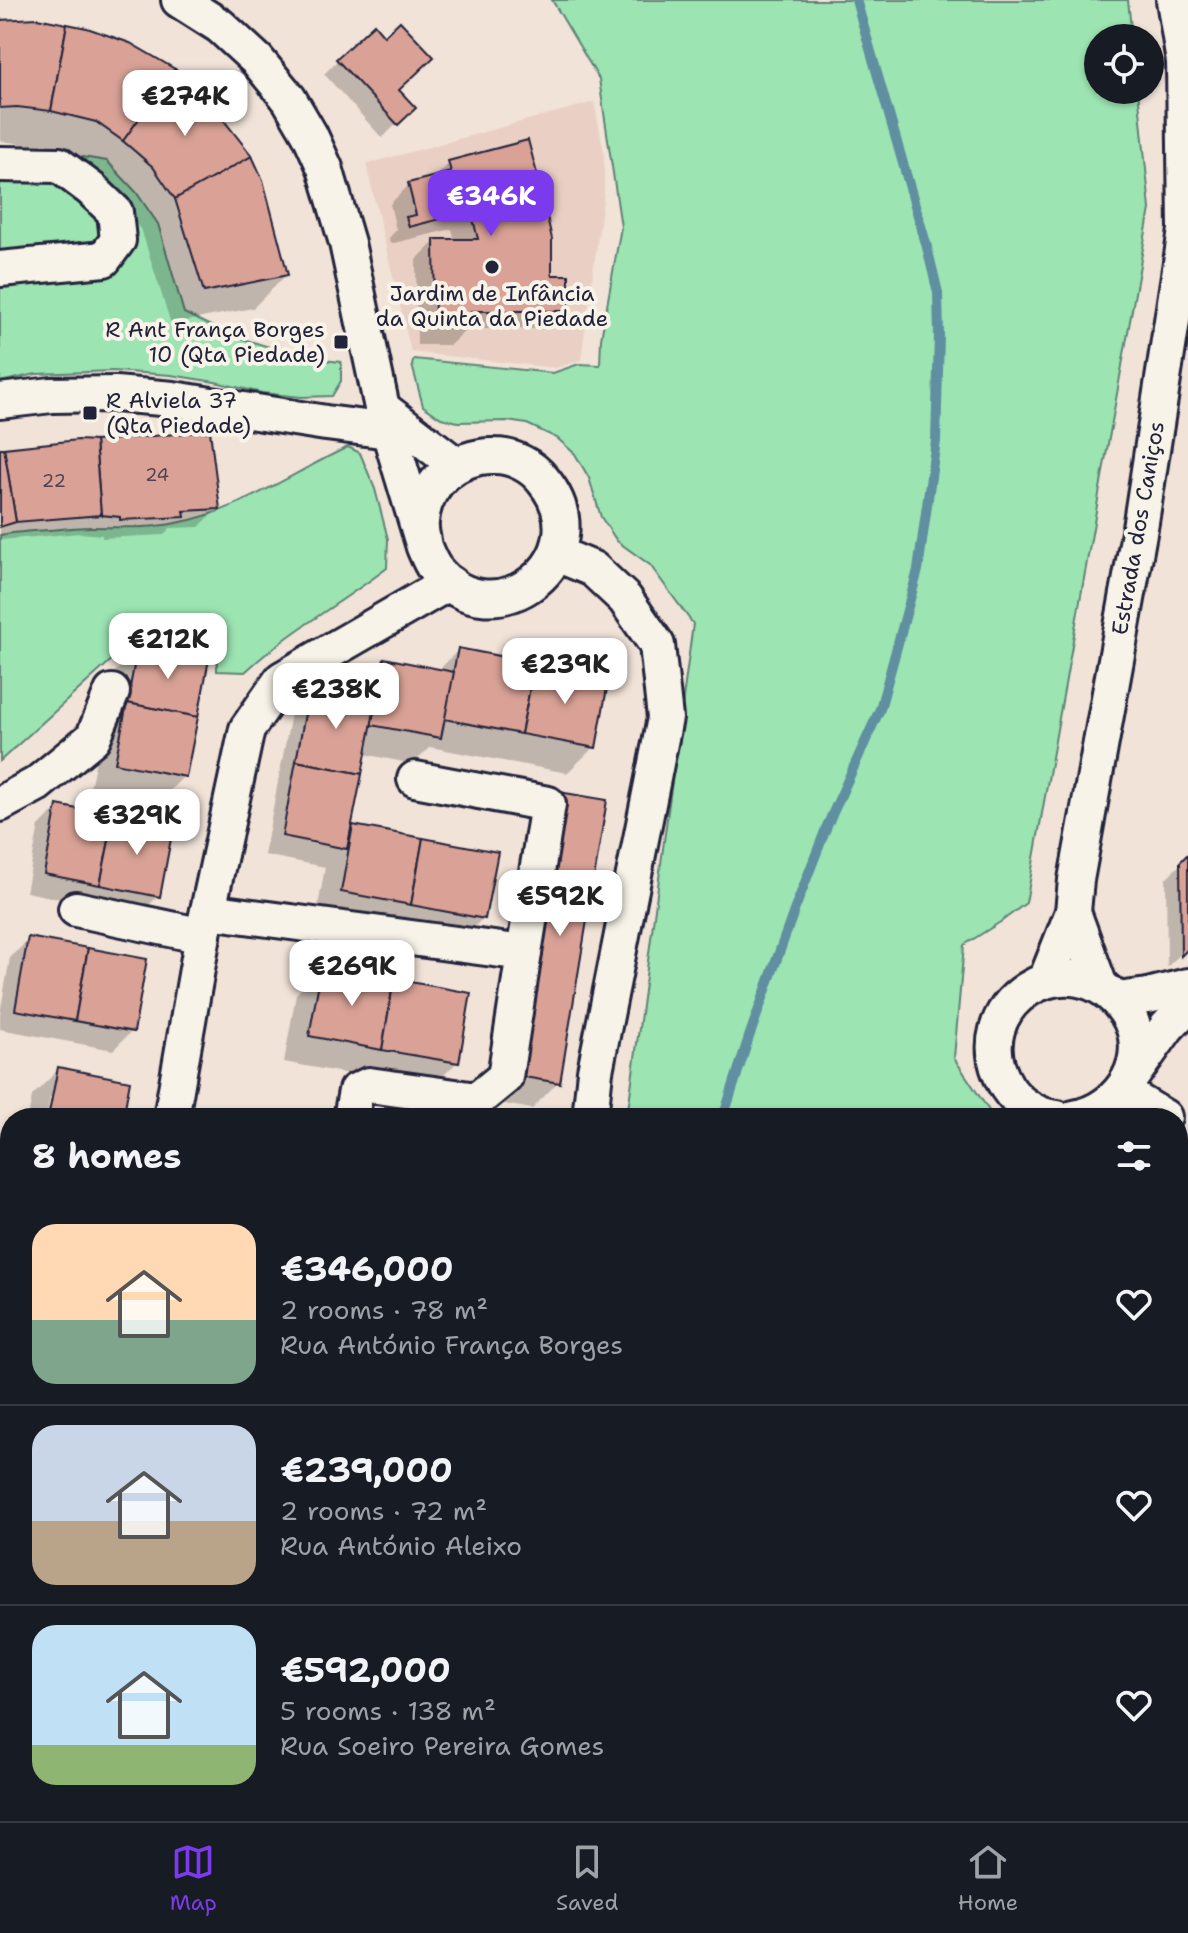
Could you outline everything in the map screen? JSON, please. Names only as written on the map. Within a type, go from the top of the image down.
[{"type":"street","points":[[179,0],[220,26],[257,60],[289,99],[325,168],[347,243],[385,420],[424,547],[434,568],[451,584],[469,594],[490,597],[511,594],[530,586],[546,572],[557,554],[562,533],[561,510],[552,490],[538,473],[520,461],[499,455],[477,457],[456,465],[438,479],[426,500],[421,523],[424,547]]},
{"type":"street","name":"Estrada dos Caniços","points":[[1046,980],[1073,912],[1076,880],[1143,512],[1186,230],[1184,62],[1174,0]]},
{"type":"street","points":[[0,164],[59,165],[115,212],[118,240],[104,259],[0,269]]},
{"type":"street","points":[[0,401],[52,395],[115,394],[173,399],[335,425],[385,420],[456,465]]},
{"type":"street","points":[[557,554],[593,569],[625,599],[657,645],[665,718],[595,1071],[591,1108]]},
{"type":"street","points":[[173,1108],[206,923],[247,729],[282,679],[451,584]]},
{"type":"street","points":[[0,804],[37,784],[93,738],[112,692]]},
{"type":"street","points":[[353,1108],[356,1091],[369,1085],[415,1105],[477,1100],[505,1077],[548,804],[415,779]]},
{"type":"street","points":[[76,909],[524,953]]},
{"type":"street","name":"Estrada dos Caniços","points":[[1073,912],[1108,993],[1130,1018],[1136,1039],[1135,1062],[1124,1087]]},
{"type":"street","points":[[1043,1108],[1013,1095],[1000,1075],[995,1052],[997,1028],[1007,1007],[1025,990],[1046,980],[1064,977],[1082,979],[1108,993],[1148,996],[1188,986]]},
{"type":"street","points":[[1103,1108],[1117,1097],[1167,1027],[1188,1005]]},
{"type":"street","points":[[1124,1087],[1152,1108]]},
{"type":"shaded area","name":"Jardim de Infância da Quinta da Piedade","points":[[594,102],[604,152],[604,193],[581,360],[556,368],[411,352],[366,164]]},
{"type":"green space","points":[[552,0],[1128,0],[1131,24],[1084,24],[1084,104],[1139,104],[1150,209],[1026,903],[964,945],[954,1058],[987,1108],[628,1108],[693,624],[650,565],[617,541],[601,517],[589,478],[575,454],[557,438],[527,424],[507,421],[458,422],[441,418],[423,406],[412,365],[414,359],[553,373],[579,364],[600,365],[601,339],[621,227],[599,79]]},
{"type":"green space","points":[[0,152],[70,155],[107,161],[136,192],[158,224],[184,313],[227,334],[305,358],[341,362],[341,381],[332,396],[262,393],[171,375],[113,371],[36,374],[0,382]]},
{"type":"green space","points":[[348,447],[360,453],[375,489],[388,539],[387,568],[279,644],[245,672],[217,671],[217,643],[153,630],[116,656],[0,761],[0,535],[80,527],[155,526],[199,518],[243,501]]},
{"type":"building","points":[[37,18],[67,24],[51,111],[0,108],[0,20]]},
{"type":"building","points":[[400,21],[434,57],[399,90],[416,108],[398,125],[336,59],[374,24],[384,36]]},
{"type":"building","points":[[67,24],[130,43],[175,69],[123,141],[96,122],[51,111]]},
{"type":"building","points":[[175,69],[203,94],[252,156],[175,199],[153,167],[123,141]]},
{"type":"building","points":[[528,140],[552,239],[552,275],[569,275],[569,311],[471,311],[471,327],[435,327],[434,239],[478,239],[471,211],[409,227],[406,217],[416,215],[408,183],[451,172],[448,161]]},
{"type":"building","points":[[252,156],[263,180],[288,275],[204,292],[175,199]]},
{"type":"building","points":[[210,431],[220,509],[184,511],[185,517],[120,520],[120,517],[101,515],[95,441]]},
{"type":"building","points":[[95,441],[101,515],[16,522],[4,448]]},
{"type":"building","points":[[0,448],[4,448],[16,522],[0,527]]},
{"type":"building","points":[[138,645],[209,659],[198,717],[127,703]]},
{"type":"building","points":[[458,648],[535,663],[521,734],[444,719]]},
{"type":"building","points":[[384,658],[454,672],[441,738],[371,725]]},
{"type":"building","points":[[535,663],[609,677],[596,748],[521,734]]},
{"type":"building","points":[[310,688],[376,701],[362,774],[296,761]]},
{"type":"building","points":[[127,703],[198,717],[186,777],[115,763]]},
{"type":"building","points":[[296,761],[362,774],[347,849],[282,836]]},
{"type":"building","points":[[559,792],[607,800],[560,1083],[512,1075]]},
{"type":"building","points":[[57,805],[114,816],[100,885],[44,874]]},
{"type":"building","points":[[114,816],[173,828],[160,897],[100,885]]},
{"type":"building","points":[[353,825],[423,838],[411,905],[341,892]]},
{"type":"building","points":[[423,838],[498,852],[485,919],[411,905]]},
{"type":"building","points":[[1188,854],[1188,949],[1181,956],[1180,862]]},
{"type":"building","points":[[28,937],[88,948],[75,1021],[15,1010]]},
{"type":"building","points":[[88,948],[147,959],[134,1032],[75,1021]]},
{"type":"building","points":[[322,966],[394,979],[382,1050],[309,1036]]},
{"type":"building","points":[[394,979],[471,993],[459,1063],[382,1050]]},
{"type":"building","points":[[58,1067],[130,1081],[125,1108],[50,1108]]},
{"type":"waterway","points":[[726,1108],[794,911],[827,826],[880,709],[918,570],[936,441],[938,293],[856,0]]},
{"type":"place","name":"Jardim de Infância da Quinta da Piedade","points":[[492,267]]},
{"type":"place","name":"R Ant França Borges 10 (Qta Piedade)","points":[[341,342]]},
{"type":"place","name":"R Alviela 37 (Qta Piedade)","points":[[90,413]]}]
